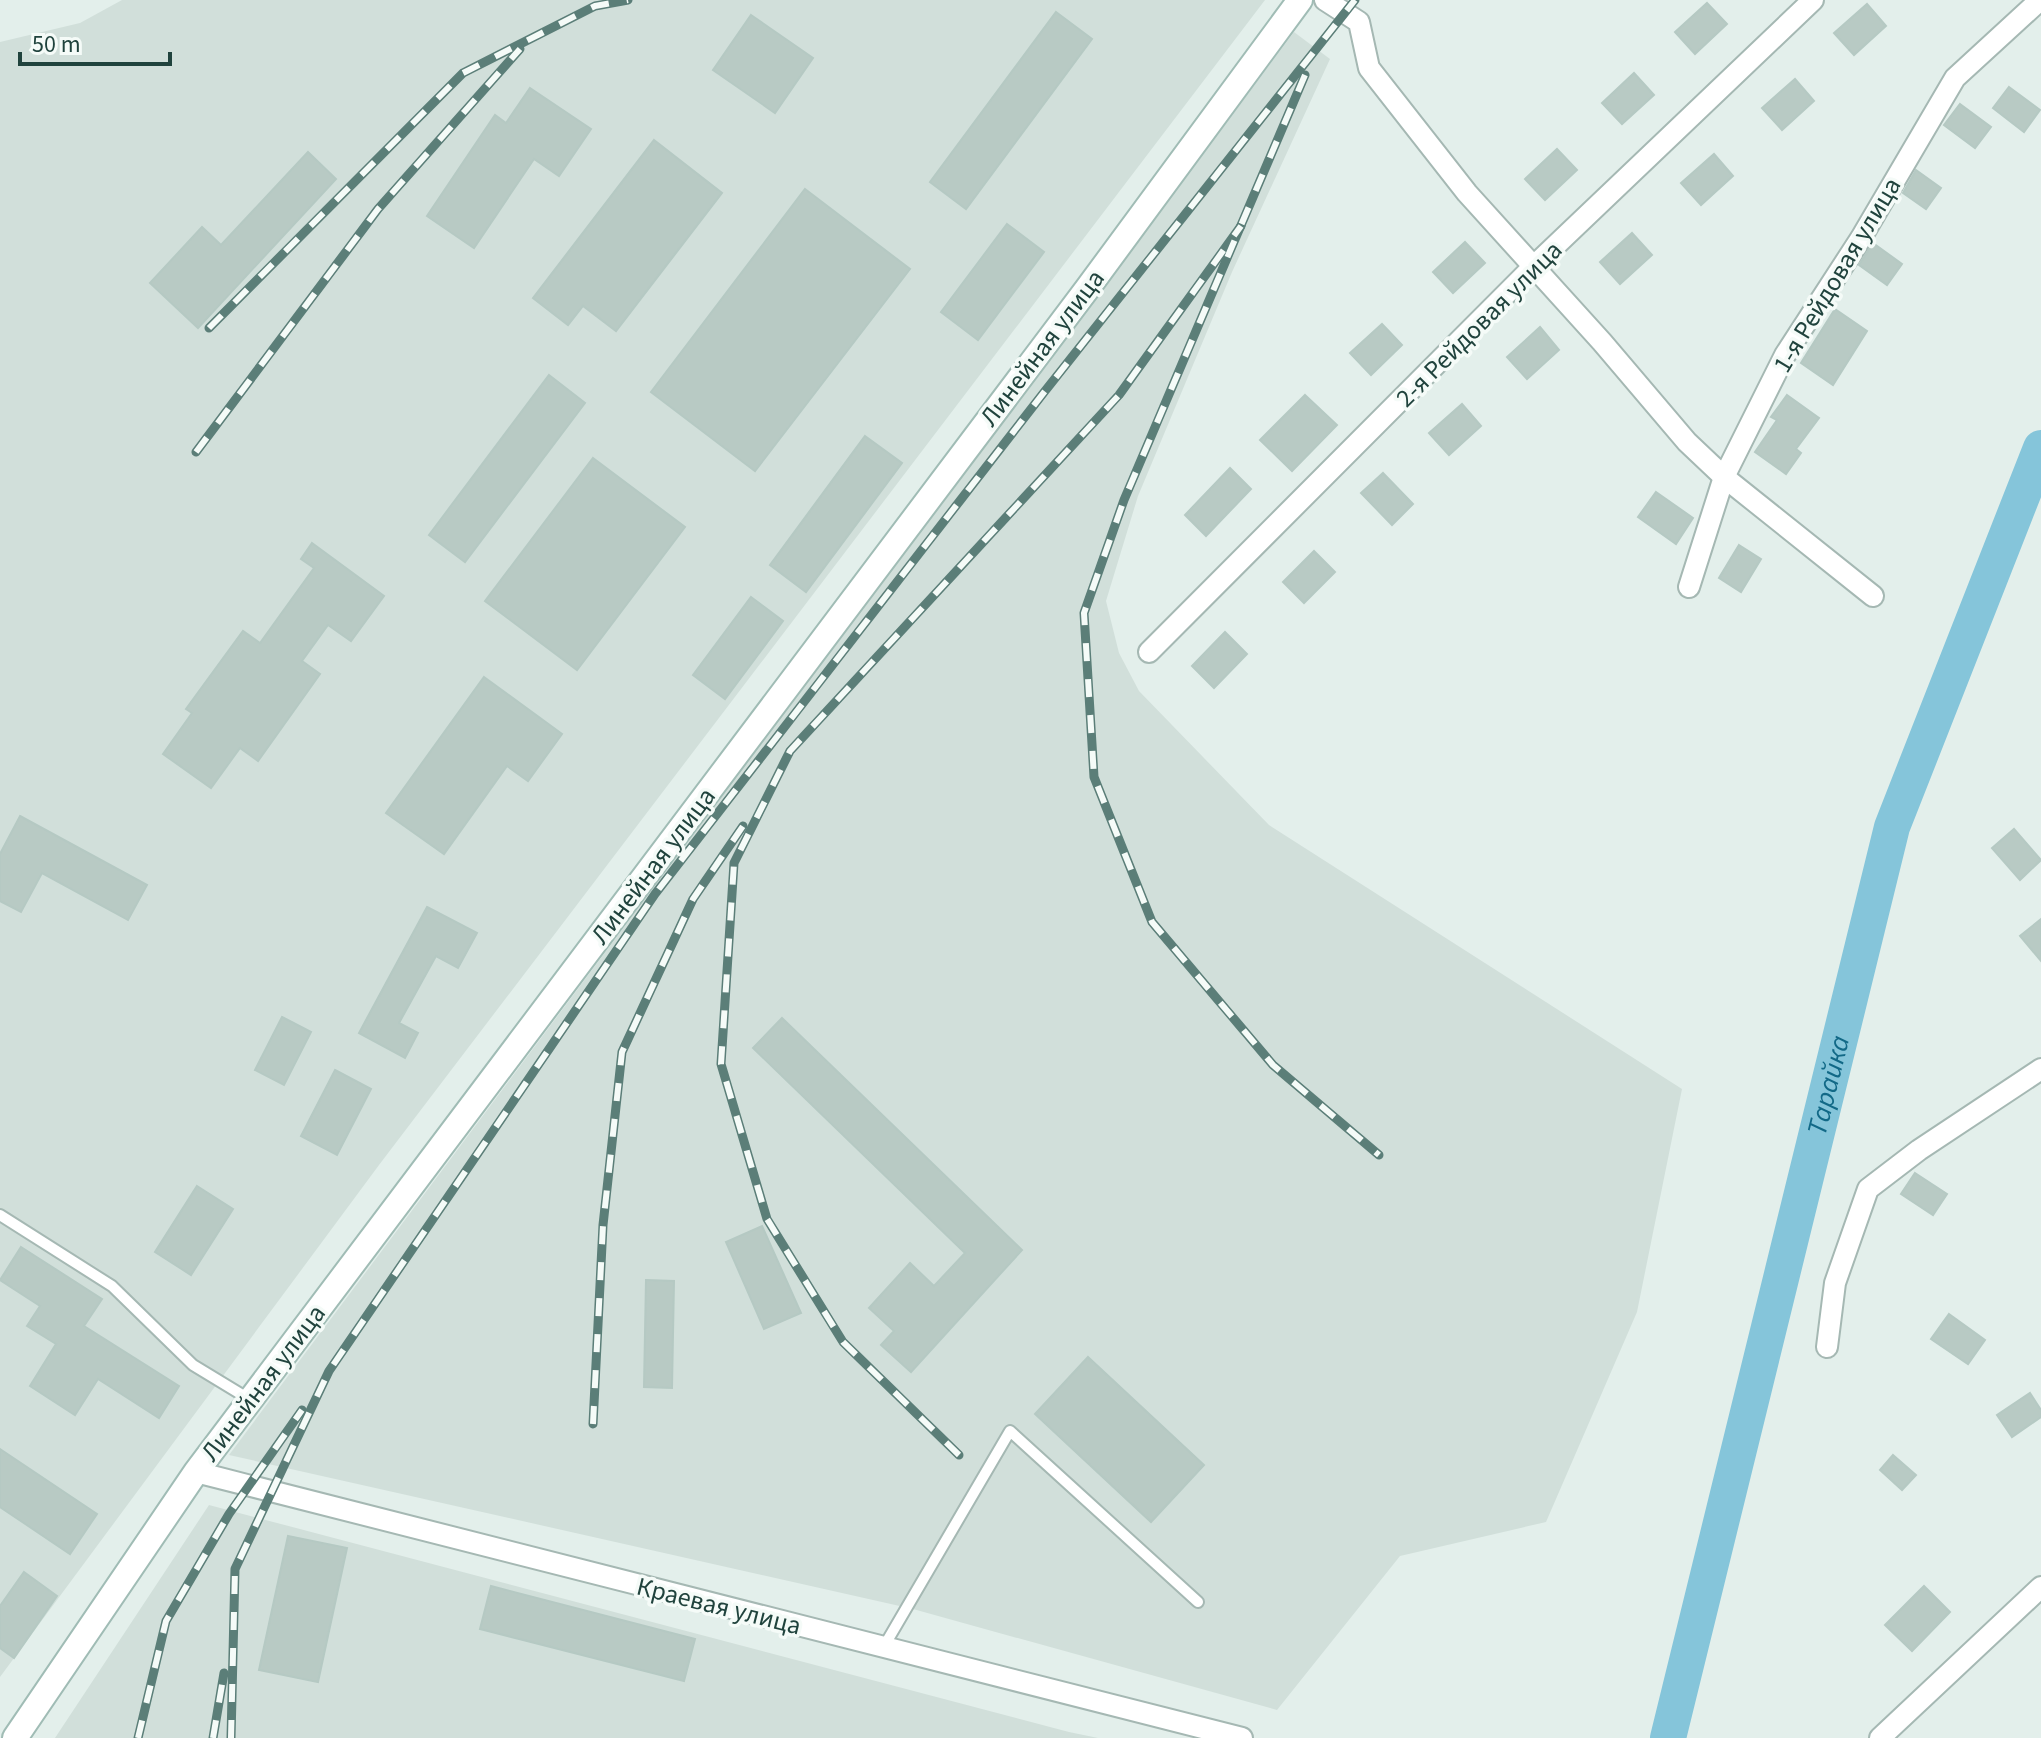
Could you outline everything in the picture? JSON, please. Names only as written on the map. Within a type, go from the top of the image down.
[{"type":"street","name":"Линейная улица","points":[[15,1738],[196,1472],[1300,0]]},
{"type":"street","points":[[1325,0],[1359,22],[1369,68],[1467,193],[1687,442],[1724,477],[1873,596]]},
{"type":"street","name":"2-я Рейдовая улица","points":[[1149,652],[1534,266],[1813,0]]},
{"type":"street","name":"1-я Рейдовая улица","points":[[1689,587],[1724,477],[1785,355],[1861,238],[1955,78],[2040,0]]},
{"type":"street","points":[[1827,1347],[1835,1283],[1868,1189],[1919,1150],[2041,1069]]},
{"type":"street","name":"Краевая улица","points":[[196,1472],[1242,1738]]},
{"type":"street","points":[[1880,1738],[2041,1587]]},
{"type":"lane","points":[[0,1215],[112,1286],[193,1365],[250,1400]]},
{"type":"lane","points":[[883,1648],[1010,1431],[1198,1602]]},
{"type":"shaded area","points":[[122,0],[1265,0],[379,1165],[0,1677],[0,42],[80,23]]},
{"type":"shaded area","points":[[1294,32],[1330,59],[1232,272],[1138,496],[1106,601],[1119,653],[1139,691],[1269,825],[1682,1089],[1637,1312],[1546,1522],[1400,1556],[1277,1710],[913,1609],[229,1455]]},
{"type":"shaded area","points":[[209,1505],[1069,1732],[1098,1738],[55,1738]]},
{"type":"building","points":[[1707,3],[1727,24],[1695,54],[1675,32]]},
{"type":"building","points":[[1867,4],[1886,26],[1854,55],[1834,33]]},
{"type":"building","points":[[1056,12],[1092,39],[966,209],[930,182]]},
{"type":"building","points":[[751,15],[813,58],[775,113],[713,70]]},
{"type":"building","points":[[1634,73],[1654,95],[1622,124],[1602,103]]},
{"type":"building","points":[[1795,79],[1814,101],[1782,130],[1762,108]]},
{"type":"building","points":[[2009,87],[2040,110],[2024,132],[1993,108]]},
{"type":"building","points":[[530,88],[591,129],[559,176],[534,159],[474,248],[427,216],[495,115],[506,123]]},
{"type":"building","points":[[1960,104],[1991,127],[1975,148],[1944,125]]},
{"type":"building","points":[[654,140],[722,193],[616,331],[583,306],[568,325],[533,298]]},
{"type":"building","points":[[1557,149],[1577,170],[1545,200],[1525,179]]},
{"type":"building","points":[[308,152],[336,179],[198,328],[150,283],[202,227],[221,245]]},
{"type":"building","points":[[1714,154],[1733,176],[1701,205],[1681,183]]},
{"type":"building","points":[[1916,170],[1941,188],[1926,209],[1903,193]]},
{"type":"building","points":[[805,189],[910,269],[755,471],[651,392]]},
{"type":"building","points":[[1007,224],[1044,252],[978,340],[941,312]]},
{"type":"building","points":[[1632,233],[1652,255],[1620,284],[1600,262]]},
{"type":"building","points":[[1465,242],[1485,263],[1453,293],[1433,272]]},
{"type":"building","points":[[1873,243],[1902,264],[1887,285],[1859,265]]},
{"type":"building","points":[[1835,309],[1867,331],[1833,385],[1801,363]]},
{"type":"building","points":[[1382,324],[1402,345],[1371,375],[1350,353]]},
{"type":"building","points":[[1540,327],[1559,350],[1527,379],[1507,357]]},
{"type":"building","points":[[549,375],[585,403],[465,562],[429,535]]},
{"type":"building","points":[[1305,395],[1337,425],[1292,471],[1260,440]]},
{"type":"building","points":[[1787,395],[1819,418],[1796,449],[1801,453],[1786,474],[1755,452],[1777,420],[1771,417]]},
{"type":"building","points":[[1462,404],[1481,426],[1449,455],[1429,433]]},
{"type":"building","points":[[865,436],[902,463],[806,592],[770,565]]},
{"type":"building","points":[[593,458],[685,527],[577,670],[485,601]]},
{"type":"building","points":[[1230,468],[1251,489],[1206,536],[1185,515]]},
{"type":"building","points":[[1383,473],[1413,504],[1392,525],[1361,493]]},
{"type":"building","points":[[1656,492],[1693,518],[1676,544],[1638,517]]},
{"type":"building","points":[[312,543],[384,596],[351,641],[328,625],[302,661],[320,674],[258,761],[240,748],[211,788],[163,754],[192,713],[186,709],[243,631],[260,643],[314,568],[301,559]]},
{"type":"building","points":[[1739,545],[1761,559],[1741,592],[1719,578]]},
{"type":"building","points":[[1314,551],[1335,572],[1304,603],[1283,582]]},
{"type":"building","points":[[751,597],[783,621],[725,699],[693,675]]},
{"type":"building","points":[[1225,632],[1247,654],[1214,688],[1192,666]]},
{"type":"building","points":[[484,677],[562,734],[528,781],[507,766],[444,854],[386,813]]},
{"type":"building","points":[[20,816],[147,885],[128,920],[42,873],[21,912],[0,901],[0,854]]},
{"type":"building","points":[[2014,829],[2041,860],[2020,880],[1992,848]]},
{"type":"building","points":[[427,907],[477,933],[458,968],[436,956],[399,1023],[418,1033],[405,1058],[359,1033]]},
{"type":"building","points":[[2041,919],[2041,961],[2020,936]]},
{"type":"building","points":[[282,1017],[311,1032],[284,1085],[255,1070]]},
{"type":"building","points":[[782,1018],[1022,1250],[911,1372],[881,1345],[894,1331],[869,1308],[910,1263],[934,1286],[965,1253],[753,1048]]},
{"type":"building","points":[[335,1070],[371,1089],[337,1155],[301,1136]]},
{"type":"building","points":[[1915,1173],[1947,1194],[1933,1215],[1901,1194]]},
{"type":"building","points":[[197,1186],[233,1209],[191,1275],[155,1252]]},
{"type":"building","points":[[762,1226],[801,1313],[764,1329],[726,1242]]},
{"type":"building","points":[[21,1247],[102,1299],[84,1326],[179,1386],[159,1418],[98,1379],[75,1415],[30,1386],[56,1344],[27,1326],[40,1306],[0,1280]]},
{"type":"building","points":[[646,1280],[674,1281],[672,1388],[644,1387]]},
{"type":"building","points":[[1949,1314],[1985,1340],[1968,1364],[1931,1339]]},
{"type":"building","points":[[1088,1357],[1204,1465],[1151,1522],[1035,1414]]},
{"type":"building","points":[[2030,1393],[2041,1410],[2041,1417],[2012,1437],[1997,1415]]},
{"type":"building","points":[[0,1449],[97,1514],[70,1554],[0,1507]]},
{"type":"building","points":[[1893,1455],[1916,1475],[1902,1490],[1880,1470]]},
{"type":"building","points":[[288,1536],[347,1548],[318,1682],[259,1670]]},
{"type":"building","points":[[24,1572],[57,1596],[14,1658],[0,1648],[0,1606]]},
{"type":"building","points":[[491,1586],[695,1639],[684,1681],[480,1629]]},
{"type":"building","points":[[1924,1586],[1950,1612],[1912,1651],[1885,1625]]},
{"type":"waterway","name":"Тарайка","points":[[1668,1738],[1892,827],[2041,448]]},
{"type":"railway","points":[[209,328],[463,73],[595,6],[628,0]]},
{"type":"railway","points":[[231,1738],[235,1569],[329,1371],[655,894],[1045,391],[1355,0]]},
{"type":"railway","points":[[196,452],[378,209],[520,49]]},
{"type":"railway","points":[[1305,75],[1124,500],[1084,613],[1094,777],[1152,922],[1273,1065],[1379,1155]]},
{"type":"railway","points":[[959,1455],[843,1342],[767,1219],[721,1064],[734,863],[790,751],[1119,395],[1241,226]]},
{"type":"railway","points":[[593,1424],[603,1225],[622,1052],[693,899],[743,826]]},
{"type":"railway","points":[[138,1738],[166,1621],[229,1514],[302,1410]]},
{"type":"railway","points":[[213,1738],[224,1673]]}]
